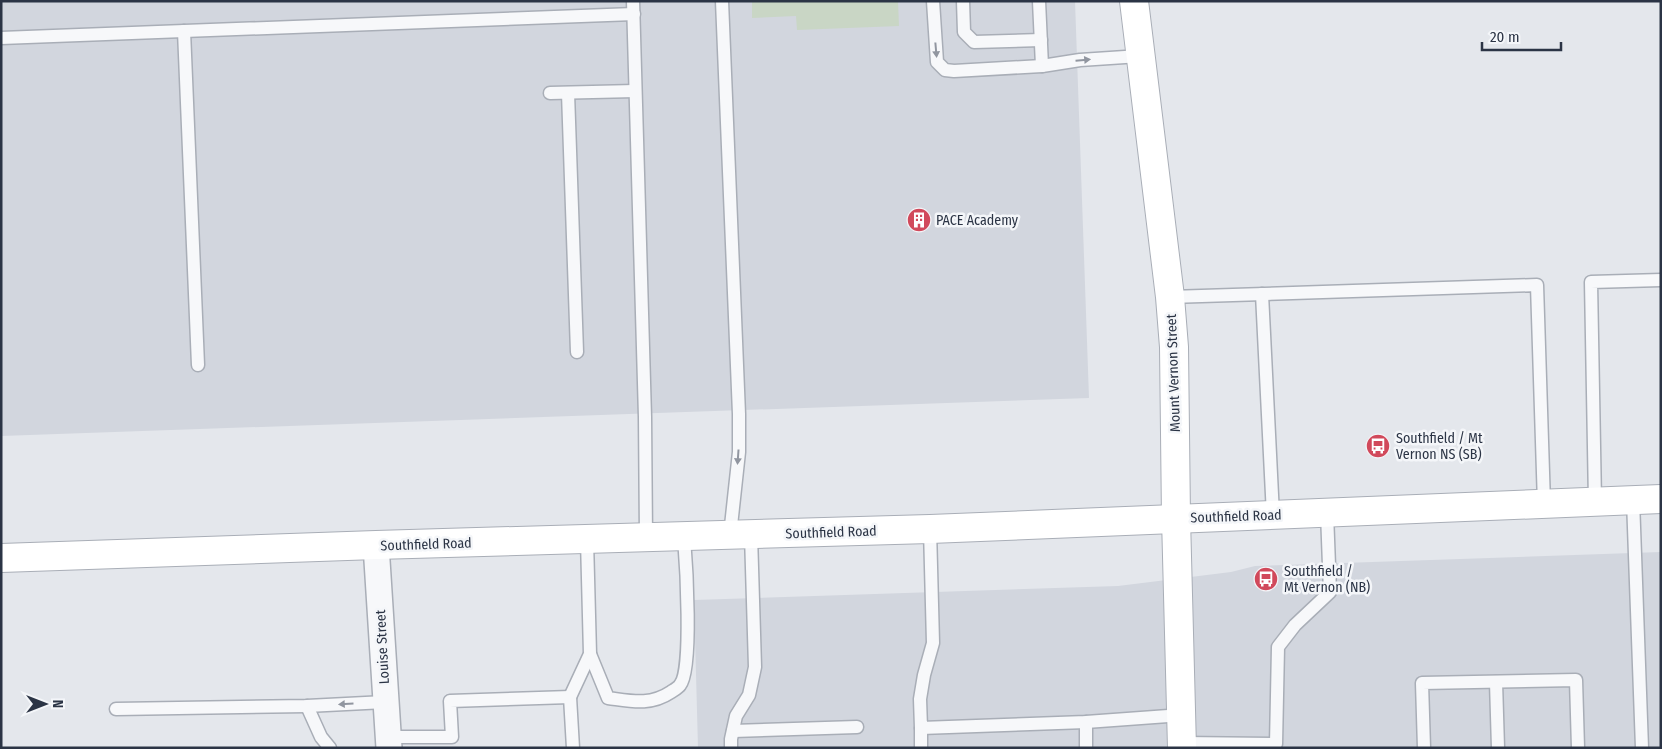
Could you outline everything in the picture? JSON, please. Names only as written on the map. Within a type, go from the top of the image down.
[{"type":"main road","name":"Mount Vernon Street","points":[[1134,1],[1170,297],[1174,347],[1182,746]]},
{"type":"main road","name":"Southfield Road","points":[[1,558],[930,529],[1661,499]]},
{"type":"street","name":"Louise Street","points":[[376,545],[389,743]]},
{"type":"lane","points":[[722,1],[738,408],[741,535],[754,667],[749,695],[736,716],[731,748]]},
{"type":"lane","points":[[933,1],[937,62],[945,70],[1042,66],[1080,60],[1140,56]]},
{"type":"lane","points":[[962,1],[964,32],[974,42],[1041,40]]},
{"type":"lane","points":[[1039,1],[1042,66]]},
{"type":"lane","points":[[1,38],[184,31],[633,8],[645,417],[646,538]]},
{"type":"lane","points":[[184,31],[198,365]]},
{"type":"lane","points":[[550,94],[635,91]]},
{"type":"lane","points":[[568,93],[577,352]]},
{"type":"lane","points":[[1595,502],[1591,282],[1661,280]]},
{"type":"lane","points":[[1170,297],[1537,285],[1544,504]]},
{"type":"lane","points":[[1262,294],[1274,515]]},
{"type":"lane","points":[[1633,500],[1642,748]]},
{"type":"lane","points":[[1182,746],[1276,744],[1278,647],[1295,625],[1330,592],[1328,512]]},
{"type":"lane","points":[[921,748],[920,700],[924,675],[933,643],[930,529]]},
{"type":"lane","points":[[587,540],[590,654],[608,698],[643,702],[663,698],[681,685],[686,667],[688,615],[684,537]]},
{"type":"lane","points":[[573,748],[570,696],[590,654]]},
{"type":"lane","points":[[1424,748],[1422,683],[1576,680],[1578,748]]},
{"type":"lane","points":[[1496,682],[1498,748]]},
{"type":"lane","points":[[389,743],[452,738],[450,701],[570,696]]},
{"type":"lane","points":[[116,710],[307,706],[385,702]]},
{"type":"lane","points":[[307,706],[321,737],[330,748]]},
{"type":"lane","points":[[921,728],[1086,722],[1182,715]]},
{"type":"lane","points":[[1086,722],[1086,748]]},
{"type":"lane","points":[[733,731],[857,727]]},
{"type":"shaded area","points":[[1,1],[1075,1],[1089,398],[1,436]]},
{"type":"shaded area","points":[[1661,552],[1661,748],[698,748],[694,600],[1118,586],[1231,572],[1255,566]]},
{"type":"green space","points":[[752,1],[898,1],[899,26],[797,30],[796,16],[752,18]]},
{"type":"place","name":"PACE Academy","points":[[919,220]]},
{"type":"place","name":"Southfield / Mt Vernon NS (SB)","points":[[1378,446]]},
{"type":"place","name":"Southfield / Mt Vernon (NB)","points":[[1266,579]]}]
